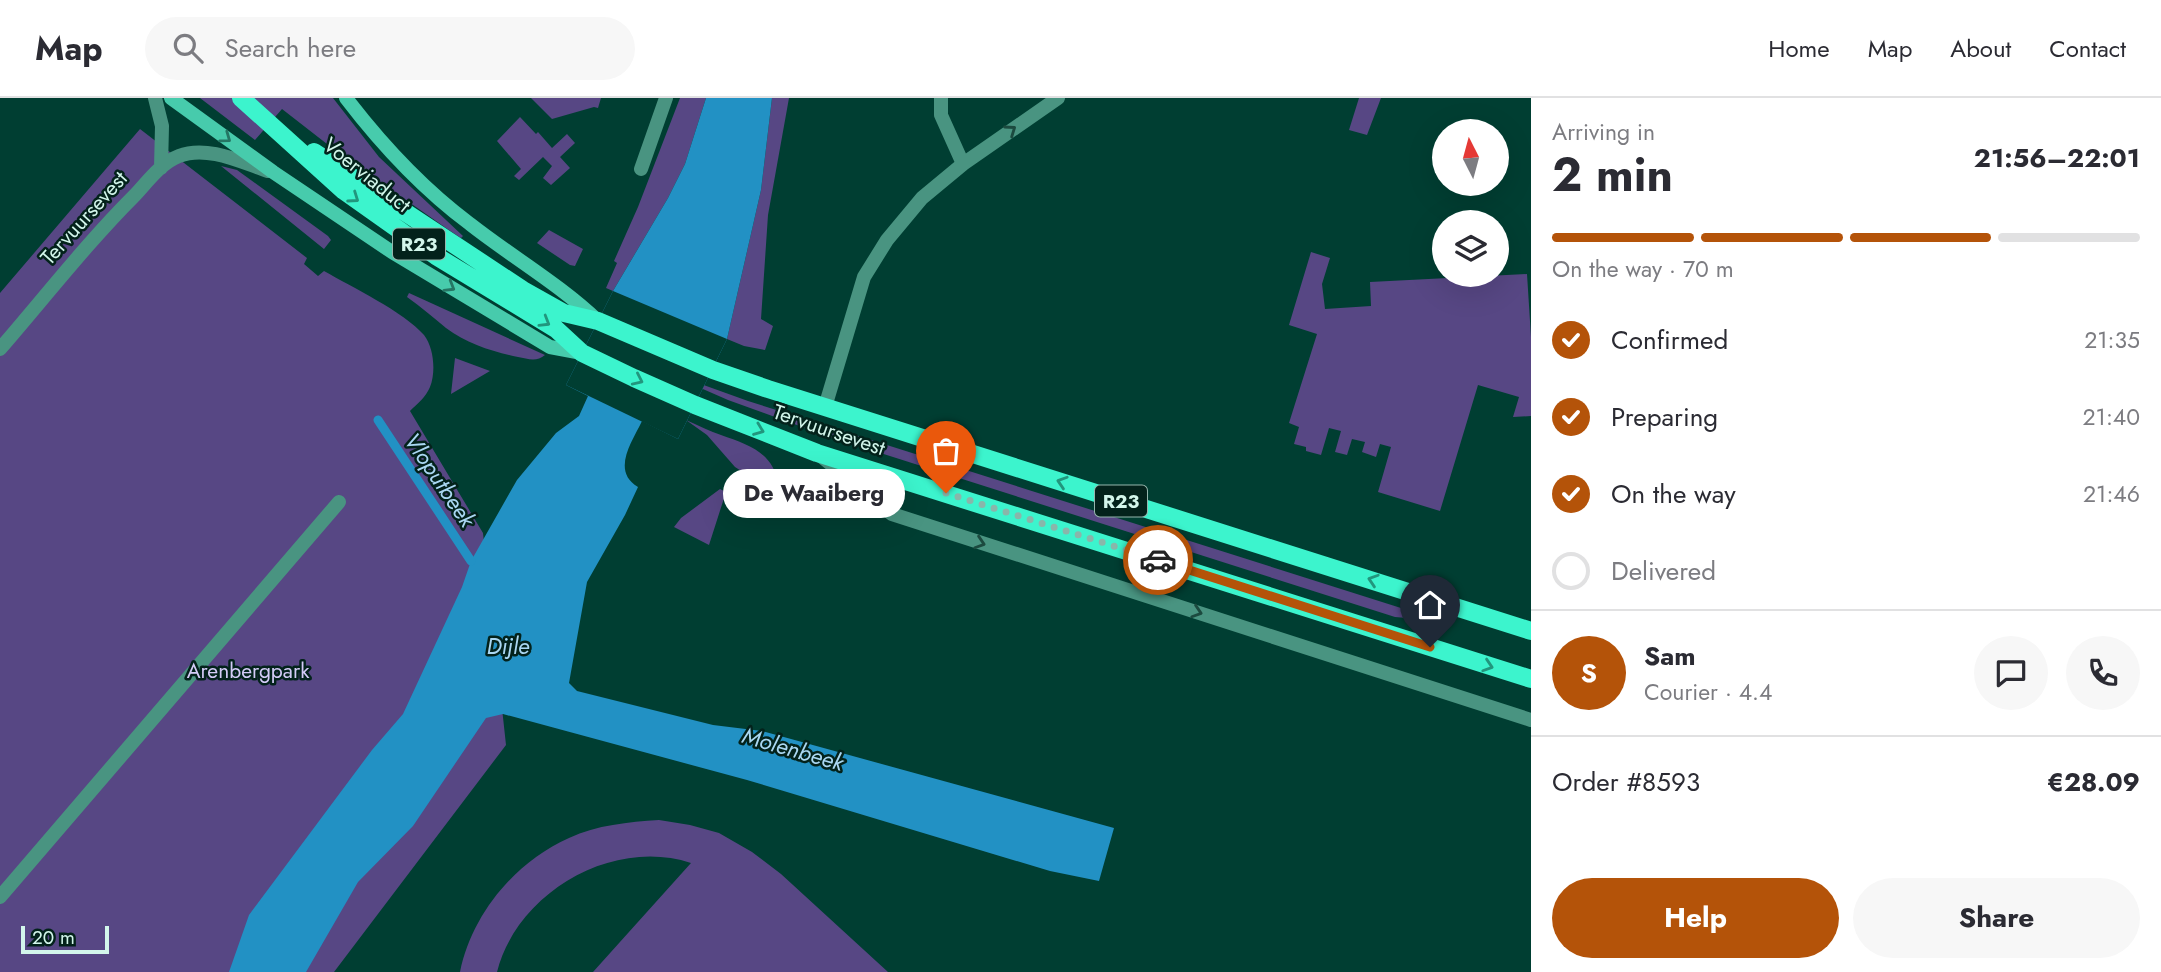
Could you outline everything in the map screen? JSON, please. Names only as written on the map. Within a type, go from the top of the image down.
[{"type":"main road","name":"Tervuursevest","points":[[171,98],[272,172],[392,252],[550,347],[582,353],[695,405],[817,453],[1531,679]]},
{"type":"main road","name":"Voerviaduct","points":[[241,98],[344,191],[436,256],[556,329],[582,353]]},
{"type":"main road","name":"Tervuursevest","points":[[346,98],[392,153],[438,199],[574,298],[598,321],[713,370],[1531,631]]},
{"type":"main road","name":"Voerviaduct","points":[[267,120],[523,290],[564,313],[598,321]]},
{"type":"street","points":[[155,98],[162,126],[161,168]]},
{"type":"street","points":[[641,169],[666,98]]},
{"type":"street","points":[[941,98],[941,115],[964,163]]},
{"type":"street","points":[[825,407],[864,277],[887,240],[922,198],[964,163],[1058,98]]},
{"type":"street","name":"Tervuursevest","points":[[0,349],[102,228],[161,168],[179,156],[195,153],[218,155],[272,172]]},
{"type":"street","points":[[817,453],[892,514],[1531,720]]},
{"type":"street","points":[[0,897],[339,502]]},
{"type":"green space","points":[[200,98],[333,98],[379,157],[463,236],[461,238],[446,228],[336,151],[282,109],[255,140]]},
{"type":"green space","points":[[531,98],[601,98],[598,108],[552,119]]},
{"type":"green space","points":[[680,98],[706,98],[685,164],[613,291],[606,288],[617,263],[614,261]]},
{"type":"green space","points":[[772,98],[789,98],[768,215],[761,319],[773,326],[765,350],[727,339],[761,190]]},
{"type":"green space","points":[[1359,98],[1381,98],[1367,135],[1349,130]]},
{"type":"green space","points":[[520,117],[552,148],[567,134],[575,143],[560,157],[570,168],[551,185],[543,178],[552,166],[543,157],[519,180],[514,176],[521,169],[497,141]]},
{"type":"green space","name":"Arenbergpark","points":[[140,129],[307,258],[304,264],[318,276],[324,271],[363,292],[404,318],[424,335],[432,353],[432,381],[426,394],[410,411],[483,533],[506,745],[334,972],[0,972],[0,293]]},
{"type":"green space","points":[[221,166],[237,170],[331,240],[324,249]]},
{"type":"green space","points":[[549,230],[583,249],[575,266],[537,243]]},
{"type":"green space","points":[[1311,252],[1330,258],[1322,284],[1325,309],[1371,306],[1370,282],[1432,279],[1432,287],[1509,287],[1509,275],[1527,274],[1531,337],[1531,416],[1513,417],[1519,397],[1478,385],[1440,511],[1378,492],[1391,447],[1380,444],[1376,457],[1362,452],[1365,442],[1352,439],[1347,455],[1335,452],[1341,431],[1329,428],[1321,455],[1294,444],[1299,427],[1289,423],[1317,334],[1289,325]]},
{"type":"green space","points":[[409,293],[545,355],[536,359],[525,359],[472,343],[446,328],[407,297]]},
{"type":"green space","points":[[455,358],[490,371],[451,394]]},
{"type":"green space","points":[[648,365],[748,401],[1442,621],[1395,617],[827,436],[728,400]]},
{"type":"green space","points":[[686,420],[759,452],[772,466],[778,486],[735,467],[707,435]]},
{"type":"green space","points":[[720,489],[726,492],[709,545],[674,527],[681,518]]},
{"type":"green space","points":[[659,820],[719,833],[752,852],[781,874],[888,972],[593,972],[691,863],[661,857],[630,858],[600,865],[572,878],[546,896],[525,918],[508,944],[497,972],[460,972],[466,951],[486,910],[499,892],[531,861],[549,848],[591,830],[624,823]]},
{"type":"water","name":"Dijle","points":[[706,98],[772,98],[761,190],[727,339],[678,439],[642,421],[629,447],[626,473],[638,487],[587,582],[569,683],[577,691],[713,725],[762,731],[1114,828],[1099,881],[1050,871],[747,780],[503,714],[486,718],[413,826],[358,882],[306,972],[229,972],[249,915],[372,750],[403,714],[462,587],[471,561],[517,480],[556,433],[579,416],[588,396],[566,385],[613,291],[685,164]]},
{"type":"pier","points":[[613,291],[727,339],[678,439],[566,385]]},
{"type":"waterway","name":"Vloputbeek","points":[[378,420],[471,561]]},
{"type":"way so far","points":[[946,493],[1158,560]]},
{"type":"place","name":"De Waaiberg","points":[[946,493]]},
{"type":"route","points":[[1158,560],[1430,647]]},
{"type":"water label","name":"Molenbeek","points":[[793,749]]}]
